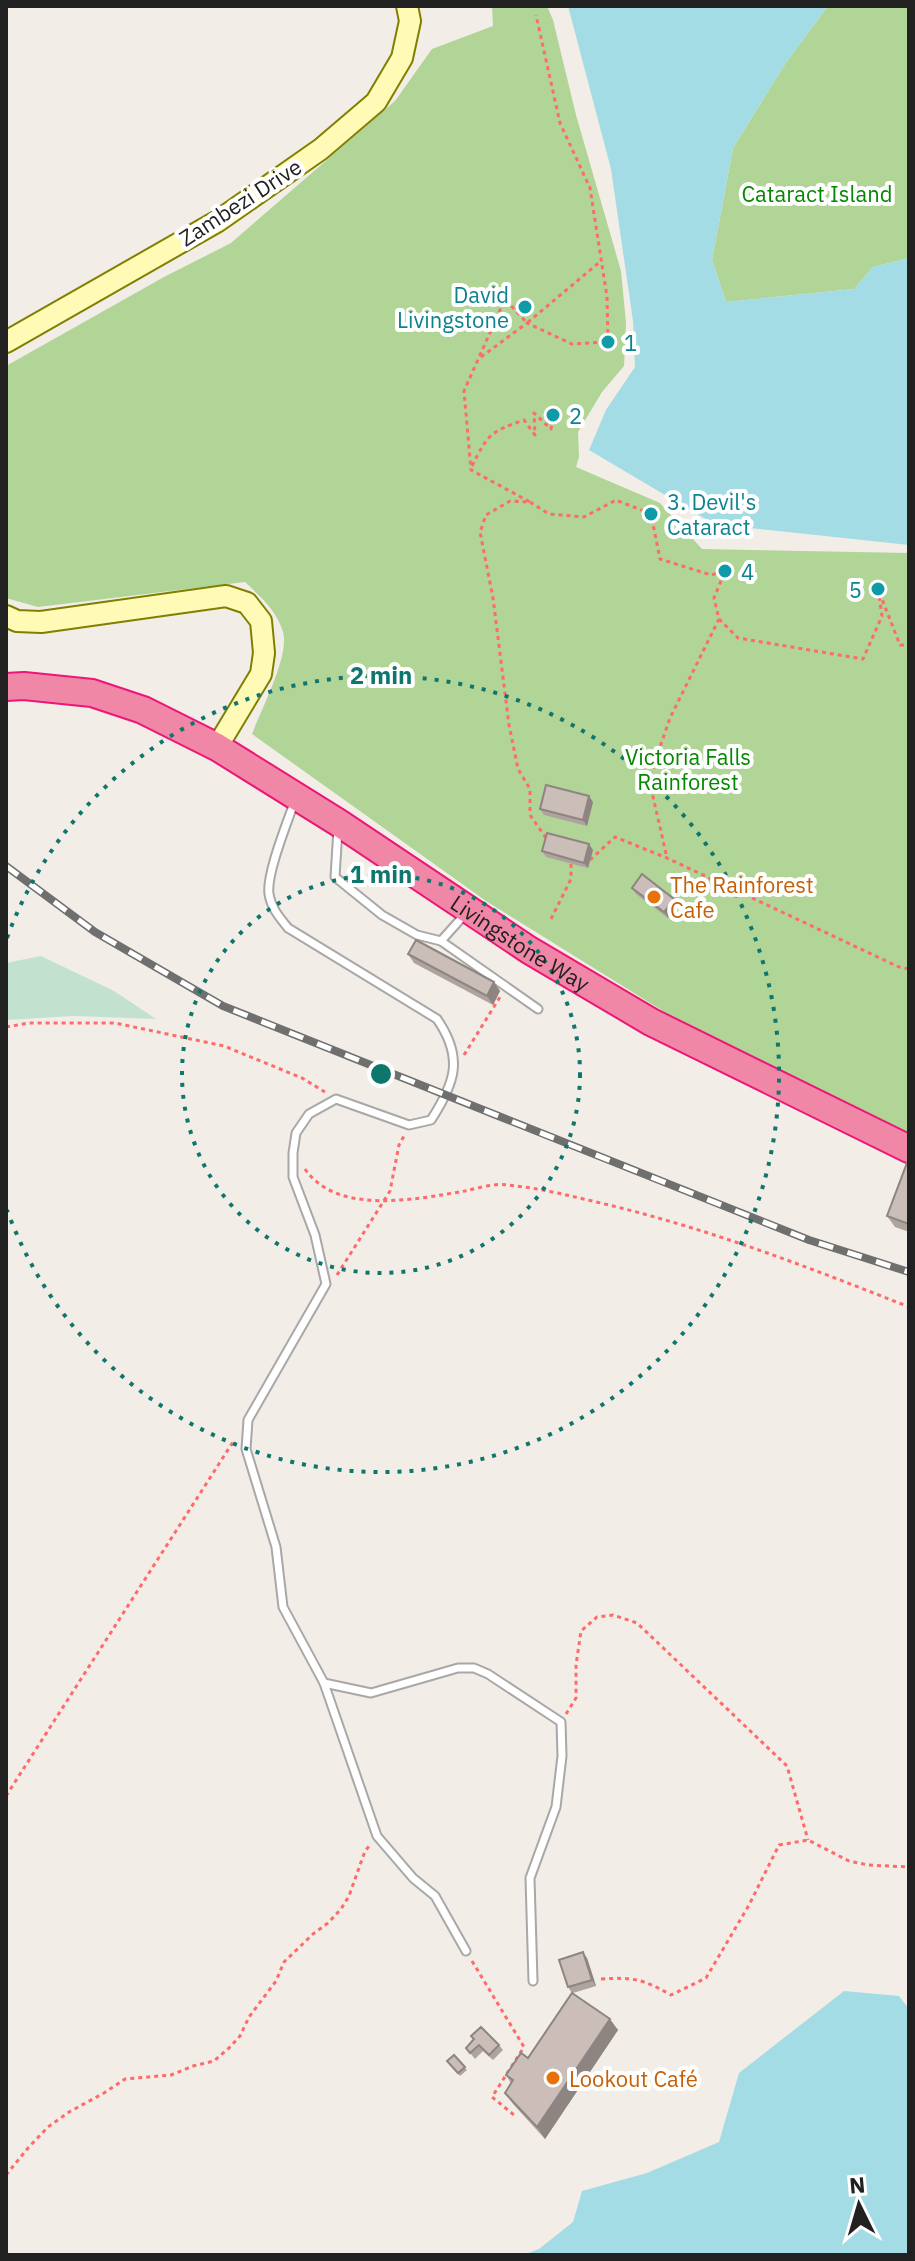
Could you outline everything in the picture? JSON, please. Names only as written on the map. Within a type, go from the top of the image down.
[{"type":"highway","name":"Livingstone Way","points":[[6,687],[92,693],[143,710],[217,747],[339,823],[529,950],[651,1022],[909,1149]]},
{"type":"street","name":"Zambezi Drive","points":[[6,342],[218,221],[321,149],[376,102],[402,58],[410,21],[407,6]]},
{"type":"street","points":[[6,616],[17,621],[41,622],[226,596],[247,603],[261,621],[264,653],[261,674],[217,747]]},
{"type":"lane","points":[[295,797],[275,857],[268,892],[275,912],[288,928],[437,1019],[448,1035],[454,1054],[447,1095],[431,1120],[409,1125],[336,1099],[309,1114],[296,1133],[293,1177],[315,1235],[326,1284],[248,1420],[246,1449],[276,1547],[283,1607],[324,1683],[377,1836],[413,1878],[435,1896],[466,1951]]},
{"type":"lane","points":[[339,823],[335,877],[382,915],[417,935],[441,941],[538,1009]]},
{"type":"lane","points":[[441,941],[469,910]]},
{"type":"lane","points":[[324,1683],[371,1693],[458,1668],[474,1668],[561,1722],[562,1756],[556,1807],[530,1878],[533,1981]]},
{"type":"path","points":[[471,470],[464,391],[505,299],[527,323],[572,344],[608,342],[607,297],[590,188],[560,123],[536,15]]},
{"type":"path","points":[[478,359],[601,261]]},
{"type":"path","points":[[471,470],[494,430],[524,420],[535,435],[534,413],[551,429],[553,415]]},
{"type":"path","points":[[471,470],[549,514],[584,517],[616,500],[651,514],[660,559],[711,575],[725,571],[714,598],[719,619],[738,638],[863,659],[882,616],[878,589],[900,645],[909,645]]},
{"type":"path","points":[[530,502],[510,501],[486,515],[480,532],[518,769],[530,789],[530,815],[550,843]]},
{"type":"path","points":[[667,858],[649,779],[670,718],[719,619]]},
{"type":"path","points":[[590,860],[615,837],[909,969]]},
{"type":"path","points":[[551,919],[571,879],[571,864]]},
{"type":"path","points":[[452,1076],[507,985]]},
{"type":"path","points":[[6,1027],[29,1023],[115,1023],[224,1046],[302,1078],[336,1099]]},
{"type":"path","points":[[326,1284],[337,1276],[390,1191],[399,1145],[409,1125]]},
{"type":"path","points":[[293,1153],[312,1180],[336,1193],[383,1202],[504,1184],[557,1193],[645,1214],[725,1238],[909,1307]]},
{"type":"path","points":[[6,1796],[248,1420]]},
{"type":"path","points":[[561,1722],[576,1698],[576,1665],[581,1631],[597,1617],[613,1615],[637,1623],[787,1766],[808,1840]]},
{"type":"path","points":[[6,2175],[48,2127],[125,2079],[171,2075],[214,2061],[229,2048],[276,1981],[284,1962],[341,1909],[349,1896],[365,1851],[377,1836]]},
{"type":"path","points":[[601,1979],[625,1977],[648,1982],[671,1995],[706,1978],[749,1905],[779,1845],[808,1840],[849,1861],[909,1867]]},
{"type":"path","points":[[466,1951],[524,2047],[492,2097],[514,2115]]},
{"type":"green space","name":"Victoria Falls Rainforest","points":[[492,6],[547,6],[621,271],[626,323],[624,366],[602,392],[578,432],[579,457],[576,467],[660,503],[702,549],[909,553],[909,1136],[679,1021],[486,901],[252,734],[279,668],[284,642],[277,617],[245,582],[38,607],[6,598],[6,366],[231,243],[395,101],[432,49],[493,26]]},
{"type":"green space","name":"Cataract Island","points":[[828,6],[909,6],[909,258],[873,267],[854,289],[726,302],[712,260],[733,148],[785,64]]},
{"type":"green space","points":[[41,956],[114,991],[156,1019],[73,1016],[6,1020],[6,963]]},
{"type":"water","points":[[568,6],[828,6],[785,64],[733,148],[712,260],[726,302],[854,289],[873,267],[909,258],[909,545],[714,524],[589,450],[606,410],[635,367],[633,321],[611,169]]},
{"type":"water","points":[[844,1991],[899,1996],[909,2009],[909,2255],[523,2255],[539,2249],[573,2222],[582,2191],[647,2173],[719,2142],[739,2073]]},
{"type":"building","points":[[546,785],[589,796],[583,820],[540,809]]},
{"type":"building","points":[[547,833],[589,844],[584,863],[542,851]]},
{"type":"building","points":[[642,874],[674,899],[664,912],[632,888]]},
{"type":"building","points":[[416,940],[494,982],[487,996],[408,954]]},
{"type":"building","points":[[909,1164],[909,1224],[887,1216]]},
{"type":"building","points":[[583,1952],[592,1980],[568,1987],[559,1960]]},
{"type":"building","name":"Lookout Café","points":[[572,1993],[610,2019],[537,2127],[505,2093],[513,2080],[506,2075],[521,2053],[528,2058]]},
{"type":"building","points":[[481,2027],[499,2045],[489,2055],[479,2045],[470,2053],[466,2048],[474,2039],[471,2036]]},
{"type":"building","points":[[454,2055],[465,2067],[458,2073],[447,2061]]},
{"type":"railway","points":[[6,866],[95,932],[223,1006],[809,1240],[909,1272]]},
{"type":"place","name":"David Livingstone","points":[[525,307]]},
{"type":"place","name":"1","points":[[608,342]]},
{"type":"place","name":"2","points":[[553,415]]},
{"type":"place","name":"3. Devil's Cataract","points":[[651,514]]},
{"type":"place","name":"4","points":[[725,571]]},
{"type":"place","name":"5","points":[[878,589]]},
{"type":"place","name":"The Rainforest Cafe","points":[[654,897]]},
{"type":"place","name":"Lookout Café","points":[[553,2078]]}]
